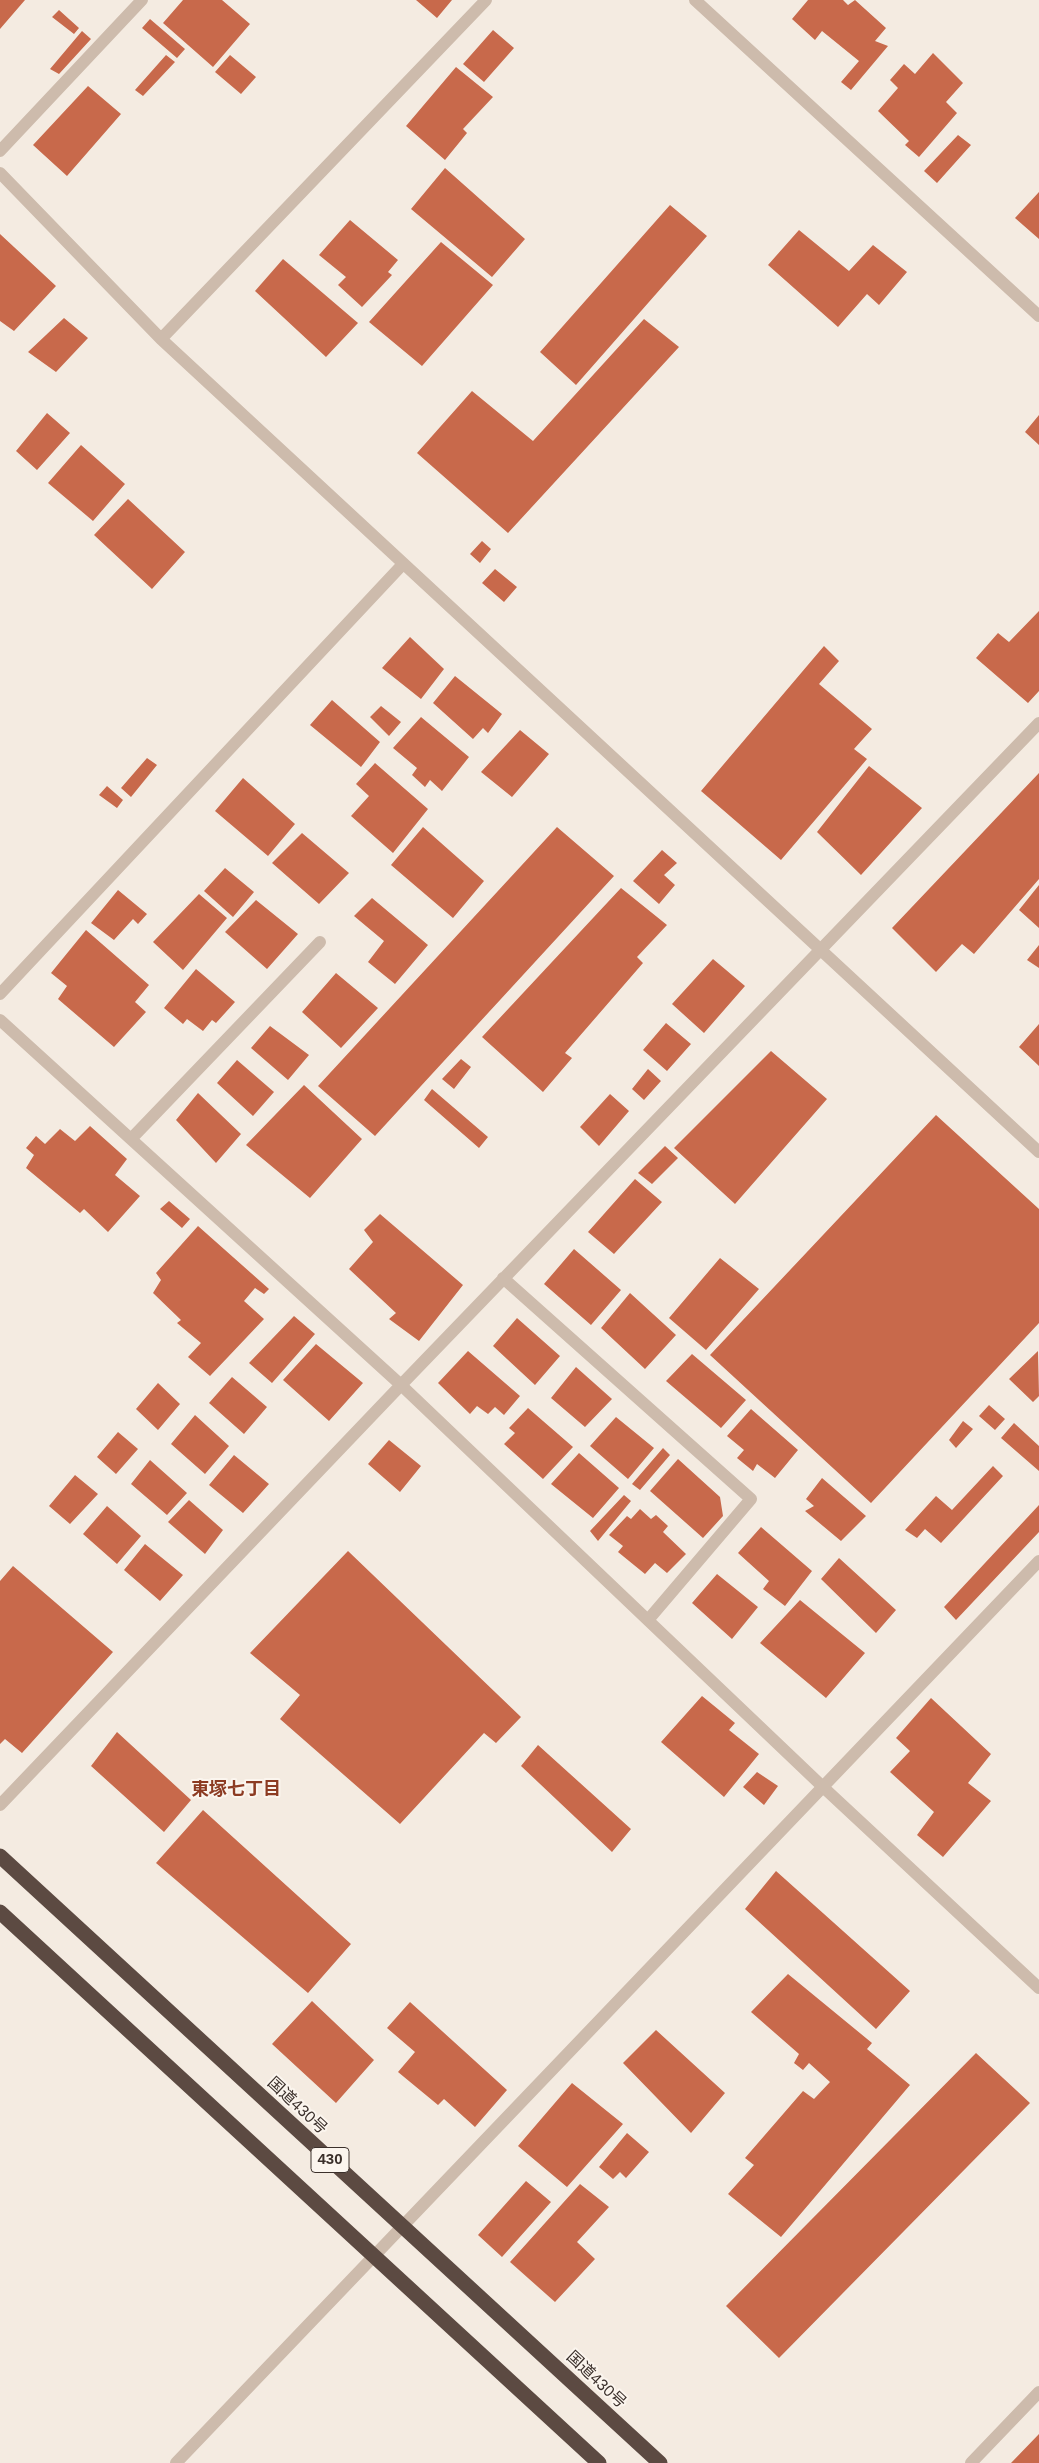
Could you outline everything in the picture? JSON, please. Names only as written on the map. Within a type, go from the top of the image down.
[{"type":"highway","name":"国道430号","points":[[0,1856],[660,2463]]},
{"type":"highway","name":"430","points":[[0,1912],[600,2463]]},
{"type":"street","points":[[0,151],[142,0]]},
{"type":"street","points":[[161,339],[486,0]]},
{"type":"street","points":[[695,0],[1039,316]]},
{"type":"street","points":[[0,173],[161,339],[1039,1152]]},
{"type":"street","points":[[0,994],[403,564]]},
{"type":"street","points":[[0,1805],[400,1385],[1039,723]]},
{"type":"street","points":[[131,1139],[320,942]]},
{"type":"street","points":[[0,1020],[400,1385],[823,1787],[1039,1988]]},
{"type":"street","points":[[503,1278],[751,1499],[648,1620]]},
{"type":"street","points":[[176,2463],[1039,1560]]},
{"type":"street","points":[[971,2463],[1039,2392]]},
{"type":"building","points":[[0,0],[25,0],[0,29]]},
{"type":"building","points":[[183,0],[222,0],[250,24],[213,67],[163,23]]},
{"type":"building","points":[[416,0],[452,0],[437,18]]},
{"type":"building","points":[[808,0],[843,0],[848,5],[855,0],[886,28],[875,41],[888,46],[851,90],[841,82],[859,61],[822,31],[815,40],[792,19]]},
{"type":"building","points":[[59,10],[79,28],[74,34],[52,17]]},
{"type":"building","points":[[150,19],[185,49],[177,58],[142,28]]},
{"type":"building","points":[[493,30],[514,48],[484,82],[463,64]]},
{"type":"building","points":[[82,31],[91,39],[59,74],[50,69]]},
{"type":"building","points":[[933,53],[963,83],[946,102],[957,113],[919,157],[905,145],[909,141],[878,111],[898,88],[890,80],[904,64],[915,74]]},
{"type":"building","points":[[166,55],[175,62],[143,96],[135,90]]},
{"type":"building","points":[[230,55],[256,77],[241,94],[215,72]]},
{"type":"building","points":[[456,67],[493,97],[463,129],[467,133],[445,160],[406,126]]},
{"type":"building","points":[[88,86],[121,114],[67,176],[33,145]]},
{"type":"building","points":[[958,135],[971,145],[937,183],[924,171]]},
{"type":"building","points":[[445,168],[525,239],[492,277],[411,209]]},
{"type":"building","points":[[1039,192],[1039,239],[1015,218]]},
{"type":"building","points":[[670,205],[707,236],[576,385],[540,352]]},
{"type":"building","points":[[350,220],[398,260],[388,272],[392,275],[362,307],[338,285],[346,277],[319,255]]},
{"type":"building","points":[[799,230],[849,271],[873,245],[907,272],[879,305],[867,294],[838,327],[768,265]]},
{"type":"building","points":[[0,234],[56,286],[14,331],[0,321]]},
{"type":"building","points":[[441,242],[493,285],[422,366],[369,322]]},
{"type":"building","points":[[283,259],[358,323],[326,357],[255,291]]},
{"type":"building","points":[[64,318],[88,338],[56,372],[28,352]]},
{"type":"building","points":[[644,319],[679,347],[508,533],[417,453],[472,391],[533,441]]},
{"type":"building","points":[[47,413],[70,433],[37,470],[16,451]]},
{"type":"building","points":[[1039,415],[1039,445],[1025,432]]},
{"type":"building","points":[[81,445],[125,484],[93,521],[48,483]]},
{"type":"building","points":[[128,499],[185,552],[152,589],[94,535]]},
{"type":"building","points":[[482,541],[491,549],[480,563],[470,554]]},
{"type":"building","points":[[495,569],[517,587],[504,602],[482,583]]},
{"type":"building","points":[[1039,611],[1039,691],[1028,703],[976,658],[998,633],[1009,642]]},
{"type":"building","points":[[410,637],[444,669],[421,699],[382,668]]},
{"type":"building","points":[[824,646],[839,661],[819,684],[872,729],[854,749],[867,759],[781,860],[701,791]]},
{"type":"building","points":[[455,676],[502,714],[488,733],[483,728],[473,739],[433,703]]},
{"type":"building","points":[[332,700],[380,742],[361,767],[310,725]]},
{"type":"building","points":[[381,706],[401,722],[389,736],[370,717]]},
{"type":"building","points":[[421,717],[469,757],[442,791],[430,780],[425,787],[412,775],[417,768],[393,748]]},
{"type":"building","points":[[520,730],[549,754],[512,797],[481,772]]},
{"type":"building","points":[[147,758],[157,765],[131,797],[121,788]]},
{"type":"building","points":[[375,763],[428,809],[393,853],[351,816],[369,796],[356,784]]},
{"type":"building","points":[[869,766],[922,808],[861,875],[817,832]]},
{"type":"building","points":[[1039,773],[1039,879],[974,954],[962,944],[936,972],[892,928]]},
{"type":"building","points":[[243,778],[295,824],[268,856],[215,811]]},
{"type":"building","points":[[107,786],[123,800],[117,808],[99,795]]},
{"type":"building","points":[[423,827],[484,881],[453,918],[391,865]]},
{"type":"building","points":[[557,827],[614,876],[375,1136],[318,1086]]},
{"type":"building","points":[[302,833],[349,873],[319,904],[272,863]]},
{"type":"building","points":[[662,850],[677,863],[664,875],[675,885],[659,904],[633,881]]},
{"type":"building","points":[[225,868],[254,892],[233,917],[204,891]]},
{"type":"building","points":[[1039,885],[1039,928],[1019,910]]},
{"type":"building","points":[[621,888],[667,925],[637,957],[643,963],[565,1053],[572,1058],[543,1092],[482,1037]]},
{"type":"building","points":[[118,890],[147,914],[138,924],[133,919],[114,940],[91,923]]},
{"type":"building","points":[[199,894],[227,918],[183,970],[153,942]]},
{"type":"building","points":[[372,898],[428,945],[395,984],[368,962],[384,941],[354,916]]},
{"type":"building","points":[[256,900],[298,934],[267,969],[225,932]]},
{"type":"building","points":[[86,930],[149,985],[135,1002],[146,1012],[114,1047],[58,999],[67,986],[51,973]]},
{"type":"building","points":[[1039,945],[1039,968],[1027,960]]},
{"type":"building","points":[[713,959],[745,986],[704,1033],[672,1004]]},
{"type":"building","points":[[196,969],[235,1002],[216,1023],[212,1020],[203,1031],[187,1019],[183,1024],[164,1008]]},
{"type":"building","points":[[336,973],[378,1008],[341,1048],[302,1012]]},
{"type":"building","points":[[666,1023],[691,1044],[667,1071],[643,1050]]},
{"type":"building","points":[[1039,1024],[1039,1066],[1019,1047]]},
{"type":"building","points":[[270,1026],[309,1055],[288,1080],[251,1048]]},
{"type":"building","points":[[771,1051],[827,1099],[735,1204],[674,1148]]},
{"type":"building","points":[[461,1059],[471,1067],[454,1089],[442,1079]]},
{"type":"building","points":[[237,1060],[274,1092],[253,1116],[217,1083]]},
{"type":"building","points":[[648,1069],[661,1081],[644,1100],[632,1089]]},
{"type":"building","points":[[304,1085],[362,1139],[310,1198],[246,1145]]},
{"type":"building","points":[[432,1089],[488,1137],[479,1148],[424,1100]]},
{"type":"building","points":[[198,1093],[241,1134],[216,1163],[176,1120]]},
{"type":"building","points":[[610,1094],[629,1111],[599,1146],[580,1127]]},
{"type":"building","points":[[936,1115],[1039,1209],[1039,1323],[871,1503],[710,1355]]},
{"type":"building","points":[[90,1126],[127,1159],[115,1175],[140,1196],[108,1232],[84,1209],[80,1213],[26,1168],[34,1155],[26,1148],[36,1136],[45,1144],[60,1129],[75,1141]]},
{"type":"building","points":[[665,1146],[678,1158],[652,1184],[638,1173]]},
{"type":"building","points":[[635,1179],[662,1202],[614,1254],[588,1232]]},
{"type":"building","points":[[169,1201],[190,1219],[182,1228],[160,1209]]},
{"type":"building","points":[[380,1214],[463,1285],[419,1341],[389,1319],[396,1313],[349,1269],[373,1242],[364,1230]]},
{"type":"building","points":[[198,1226],[269,1289],[264,1294],[255,1288],[244,1301],[264,1319],[210,1376],[188,1357],[201,1343],[177,1323],[181,1320],[153,1293],[161,1280],[156,1273]]},
{"type":"building","points":[[574,1249],[621,1290],[591,1325],[544,1284]]},
{"type":"building","points":[[720,1258],[759,1289],[706,1350],[669,1318]]},
{"type":"building","points":[[630,1293],[676,1335],[645,1369],[601,1328]]},
{"type":"building","points":[[294,1316],[315,1334],[272,1383],[249,1363]]},
{"type":"building","points":[[517,1318],[560,1356],[535,1385],[493,1346]]},
{"type":"building","points":[[316,1344],[363,1383],[329,1421],[283,1380]]},
{"type":"building","points":[[468,1351],[520,1396],[504,1415],[495,1407],[488,1414],[477,1406],[470,1414],[438,1383]]},
{"type":"building","points":[[1038,1351],[1039,1396],[1033,1402],[1009,1379]]},
{"type":"building","points":[[692,1354],[746,1400],[721,1428],[666,1381]]},
{"type":"building","points":[[576,1367],[612,1399],[585,1427],[551,1398]]},
{"type":"building","points":[[232,1377],[267,1407],[244,1434],[209,1403]]},
{"type":"building","points":[[158,1383],[180,1404],[158,1430],[136,1409]]},
{"type":"building","points":[[989,1405],[1005,1419],[995,1430],[979,1416]]},
{"type":"building","points":[[528,1408],[573,1447],[543,1479],[504,1444],[515,1433],[509,1428]]},
{"type":"building","points":[[751,1409],[798,1450],[775,1478],[757,1464],[753,1471],[737,1458],[744,1450],[727,1436]]},
{"type":"building","points":[[195,1415],[229,1446],[205,1474],[171,1444]]},
{"type":"building","points":[[616,1417],[654,1448],[628,1479],[590,1446]]},
{"type":"building","points":[[963,1421],[973,1429],[956,1448],[949,1440]]},
{"type":"building","points":[[1014,1423],[1039,1446],[1039,1471],[1001,1438]]},
{"type":"building","points":[[118,1432],[138,1449],[116,1474],[97,1457]]},
{"type":"building","points":[[389,1440],[421,1466],[400,1492],[368,1464]]},
{"type":"building","points":[[663,1448],[670,1455],[640,1490],[632,1484]]},
{"type":"building","points":[[579,1453],[619,1488],[593,1518],[551,1484]]},
{"type":"building","points":[[234,1455],[269,1484],[243,1513],[209,1485]]},
{"type":"building","points":[[678,1459],[720,1497],[723,1516],[703,1538],[650,1491]]},
{"type":"building","points":[[150,1460],[187,1493],[167,1515],[131,1484]]},
{"type":"building","points":[[993,1466],[1003,1476],[941,1543],[925,1529],[917,1538],[905,1530],[936,1496],[952,1510]]},
{"type":"building","points":[[75,1475],[98,1494],[70,1524],[49,1506]]},
{"type":"building","points":[[822,1478],[866,1516],[841,1541],[805,1511],[814,1506],[806,1499]]},
{"type":"building","points":[[624,1495],[631,1501],[598,1541],[590,1531]]},
{"type":"building","points":[[189,1500],[223,1530],[205,1554],[168,1522]]},
{"type":"building","points":[[1039,1505],[1039,1532],[956,1620],[944,1607]]},
{"type":"building","points":[[107,1506],[141,1536],[117,1564],[83,1534]]},
{"type":"building","points":[[640,1509],[651,1519],[656,1515],[668,1526],[663,1532],[686,1554],[667,1573],[655,1563],[645,1574],[618,1552],[623,1546],[609,1535],[627,1516],[631,1519]]},
{"type":"building","points":[[761,1527],[812,1571],[785,1606],[763,1589],[769,1581],[738,1553]]},
{"type":"building","points":[[145,1544],[183,1575],[160,1601],[124,1570]]},
{"type":"building","points":[[348,1551],[521,1717],[496,1743],[484,1733],[400,1824],[280,1719],[300,1695],[250,1653]]},
{"type":"building","points":[[839,1558],[896,1610],[876,1633],[821,1579]]},
{"type":"building","points":[[13,1566],[113,1652],[22,1753],[5,1739],[0,1744],[0,1581]]},
{"type":"building","points":[[717,1574],[758,1607],[732,1639],[692,1603]]},
{"type":"building","points":[[800,1600],[865,1653],[826,1698],[760,1643]]},
{"type":"building","points":[[702,1696],[735,1723],[729,1730],[759,1754],[724,1797],[661,1742]]},
{"type":"building","points":[[931,1698],[991,1754],[968,1783],[991,1801],[943,1857],[917,1835],[934,1812],[890,1772],[910,1751],[896,1738]]},
{"type":"building","points":[[117,1732],[191,1800],[164,1832],[91,1766]]},
{"type":"building","points":[[538,1745],[631,1829],[612,1852],[521,1766]]},
{"type":"building","points":[[757,1772],[778,1786],[764,1805],[743,1787]]},
{"type":"building","points":[[203,1810],[351,1944],[308,1993],[156,1863]]},
{"type":"building","points":[[776,1871],[910,1991],[876,2029],[745,1909]]},
{"type":"building","points":[[788,1974],[872,2043],[867,2049],[910,2085],[781,2237],[728,2194],[754,2165],[745,2158],[803,2091],[814,2099],[830,2082],[809,2063],[803,2070],[794,2063],[799,2054],[751,2012]]},
{"type":"building","points":[[312,2001],[374,2060],[336,2103],[272,2044]]},
{"type":"building","points":[[410,2002],[507,2090],[475,2127],[444,2099],[438,2105],[398,2072],[415,2052],[387,2028]]},
{"type":"building","points":[[656,2030],[725,2093],[691,2133],[623,2063]]},
{"type":"building","points":[[976,2053],[1030,2103],[779,2358],[726,2306]]},
{"type":"building","points":[[572,2083],[623,2124],[567,2187],[518,2146]]},
{"type":"building","points":[[627,2133],[649,2152],[626,2178],[620,2172],[613,2179],[599,2167]]},
{"type":"building","points":[[526,2181],[551,2202],[502,2257],[478,2235]]},
{"type":"building","points":[[580,2184],[609,2207],[577,2242],[595,2259],[555,2302],[510,2262]]},
{"type":"building","points":[[1039,2434],[1039,2463],[1011,2463]]},
{"type":"district","name":"東塚七丁目","points":[[236,1790]]}]
